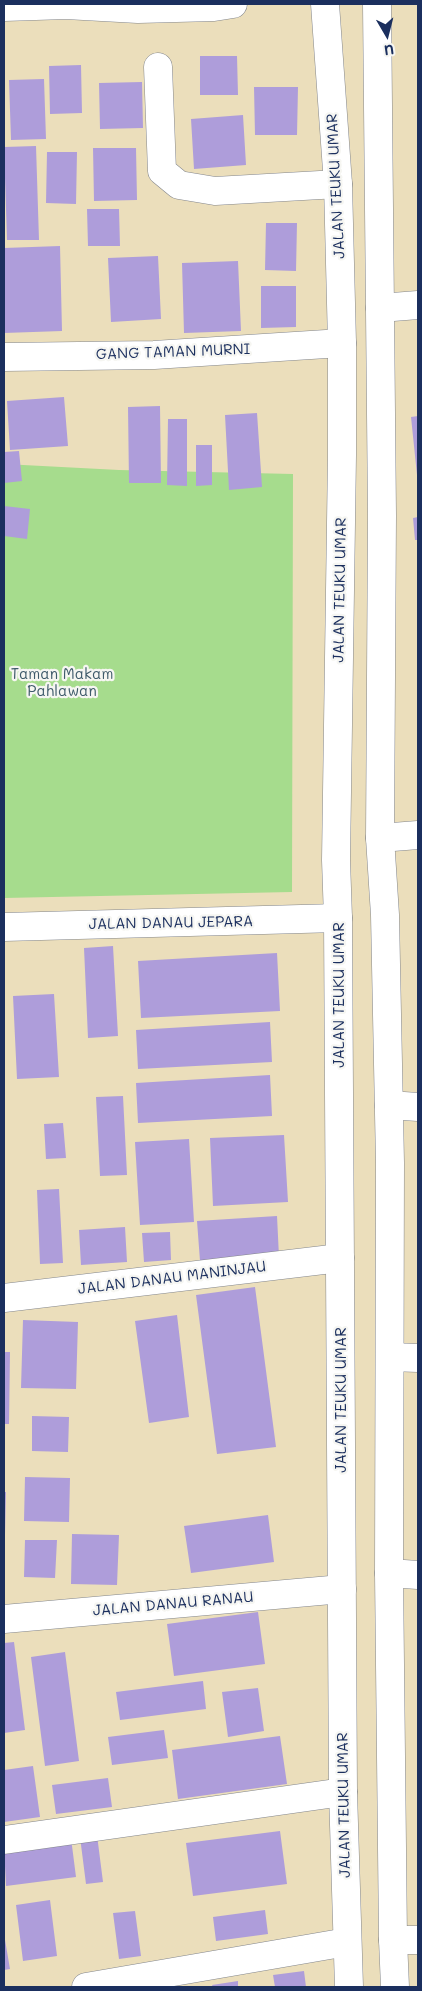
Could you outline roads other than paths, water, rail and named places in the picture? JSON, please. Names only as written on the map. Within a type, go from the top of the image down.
[{"type":"main road","points":[[4,7],[66,5],[138,9],[214,8],[233,4]]},
{"type":"main road","name":"JALAN TEUKU UMAR","points":[[326,4],[338,184],[342,343],[336,860],[338,918],[343,1792],[346,1942],[349,1987]]},
{"type":"main road","points":[[377,4],[381,449],[380,838],[385,915],[389,1105],[389,1573],[406,1940],[395,1987]]},
{"type":"main road","points":[[158,67],[162,171],[179,185],[215,191],[338,184]]},
{"type":"main road","points":[[380,308],[418,306]]},
{"type":"main road","name":"GANG TAMAN MURNI","points":[[4,357],[154,355],[342,343]]},
{"type":"main road","points":[[342,455],[381,449]]},
{"type":"main road","points":[[337,836],[380,838],[418,835]]},
{"type":"main road","name":"JALAN DANAU JEPARA","points":[[4,927],[338,918]]},
{"type":"main road","points":[[389,1105],[418,1107]]},
{"type":"main road","name":"JALAN DANAU MANINJAU","points":[[4,1298],[340,1258]]},
{"type":"main road","points":[[390,1357],[418,1358]]},
{"type":"main road","points":[[389,1573],[418,1575]]},
{"type":"main road","name":"JALAN DANAU RANAU","points":[[4,1619],[342,1589]]},
{"type":"main road","points":[[4,1840],[343,1792]]},
{"type":"main road","points":[[86,1987],[346,1942]]},
{"type":"park label","name":"Taman Makam Pahlawan","points":[[62,682]]}]
